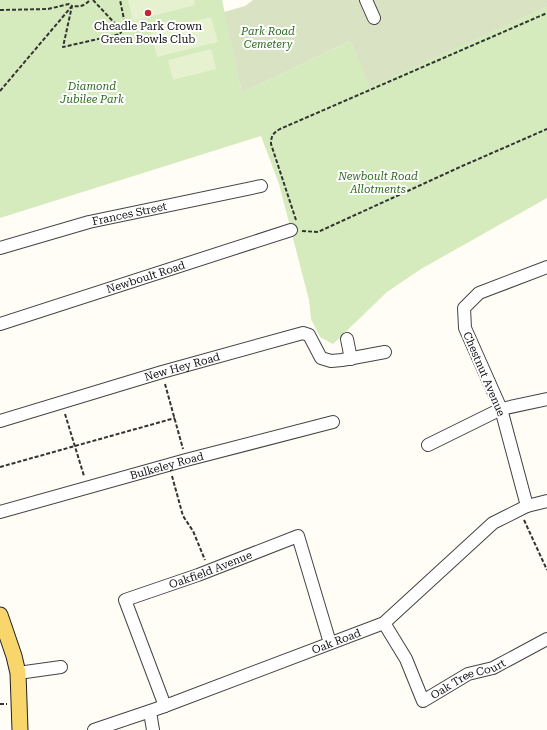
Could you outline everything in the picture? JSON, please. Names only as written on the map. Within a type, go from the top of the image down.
[{"type":"main road","points":[[0,615],[14,656],[18,673],[20,730]]},
{"type":"street","points":[[366,0],[374,18]]},
{"type":"street","name":"Frances Street","points":[[0,248],[89,222],[261,186]]},
{"type":"street","name":"Newboult Road","points":[[0,324],[295,230]]},
{"type":"street","name":"Chestnut Avenue","points":[[523,508],[501,409],[465,328],[464,308],[479,293],[547,266]]},
{"type":"street","name":"New Hey Road","points":[[0,420],[62,403],[162,372],[303,333],[309,335],[322,358],[331,361],[385,352]]},
{"type":"street","points":[[347,339],[352,358]]},
{"type":"street","points":[[428,445],[501,409],[547,399]]},
{"type":"street","name":"Bulkeley Road","points":[[0,512],[186,460],[333,422]]},
{"type":"street","name":"Oak Road","points":[[94,730],[150,712],[384,622],[493,523],[523,508],[547,501]]},
{"type":"street","name":"Oakfield Avenue","points":[[165,706],[125,600],[209,571],[298,536],[330,643]]},
{"type":"street","name":"Oak Tree Court","points":[[384,622],[406,659],[423,701],[468,674],[493,668],[547,639]]},
{"type":"street","points":[[18,673],[61,667]]},
{"type":"street","points":[[150,712],[153,730]]},
{"type":"path","points":[[0,10],[48,9],[69,4],[79,7],[91,0],[122,31]]},
{"type":"path","points":[[72,6],[63,47],[120,34],[125,24],[120,0]]},
{"type":"path","points":[[0,91],[16,74],[72,6]]},
{"type":"path","points":[[547,13],[280,129],[273,133],[271,144],[295,230],[318,232],[547,129]]},
{"type":"path","points":[[162,372],[186,460]]},
{"type":"path","points":[[62,403],[74,446],[88,487]]},
{"type":"path","points":[[0,467],[175,418]]},
{"type":"path","points":[[169,465],[183,516],[193,531],[209,571]]},
{"type":"path","points":[[523,508],[547,570]]},
{"type":"green space","points":[[0,0],[222,0],[242,93],[350,41],[370,86],[547,7],[547,198],[421,269],[387,292],[333,344],[320,337],[311,319],[309,300],[279,184],[261,136],[0,218]]},
{"type":"green space","name":"Cheadle Park Crown Green Bowls Club","points":[[128,0],[194,0],[195,5],[133,21]]},
{"type":"green space","name":"Park Road Cemetery","points":[[253,0],[547,0],[547,7],[370,87],[350,41],[242,93],[224,12],[245,6]]},
{"type":"green space","points":[[211,17],[218,42],[157,57],[151,32]]},
{"type":"green space","points":[[211,49],[216,69],[173,80],[168,60]]},
{"type":"place","name":"Cheadle Park Crown Green Bowls Club","points":[[148,13]]},
{"type":"park label","name":"Diamond Jubilee Park","points":[[92,92]]},
{"type":"park label","name":"Newboult Road Allotments","points":[[378,182]]}]
